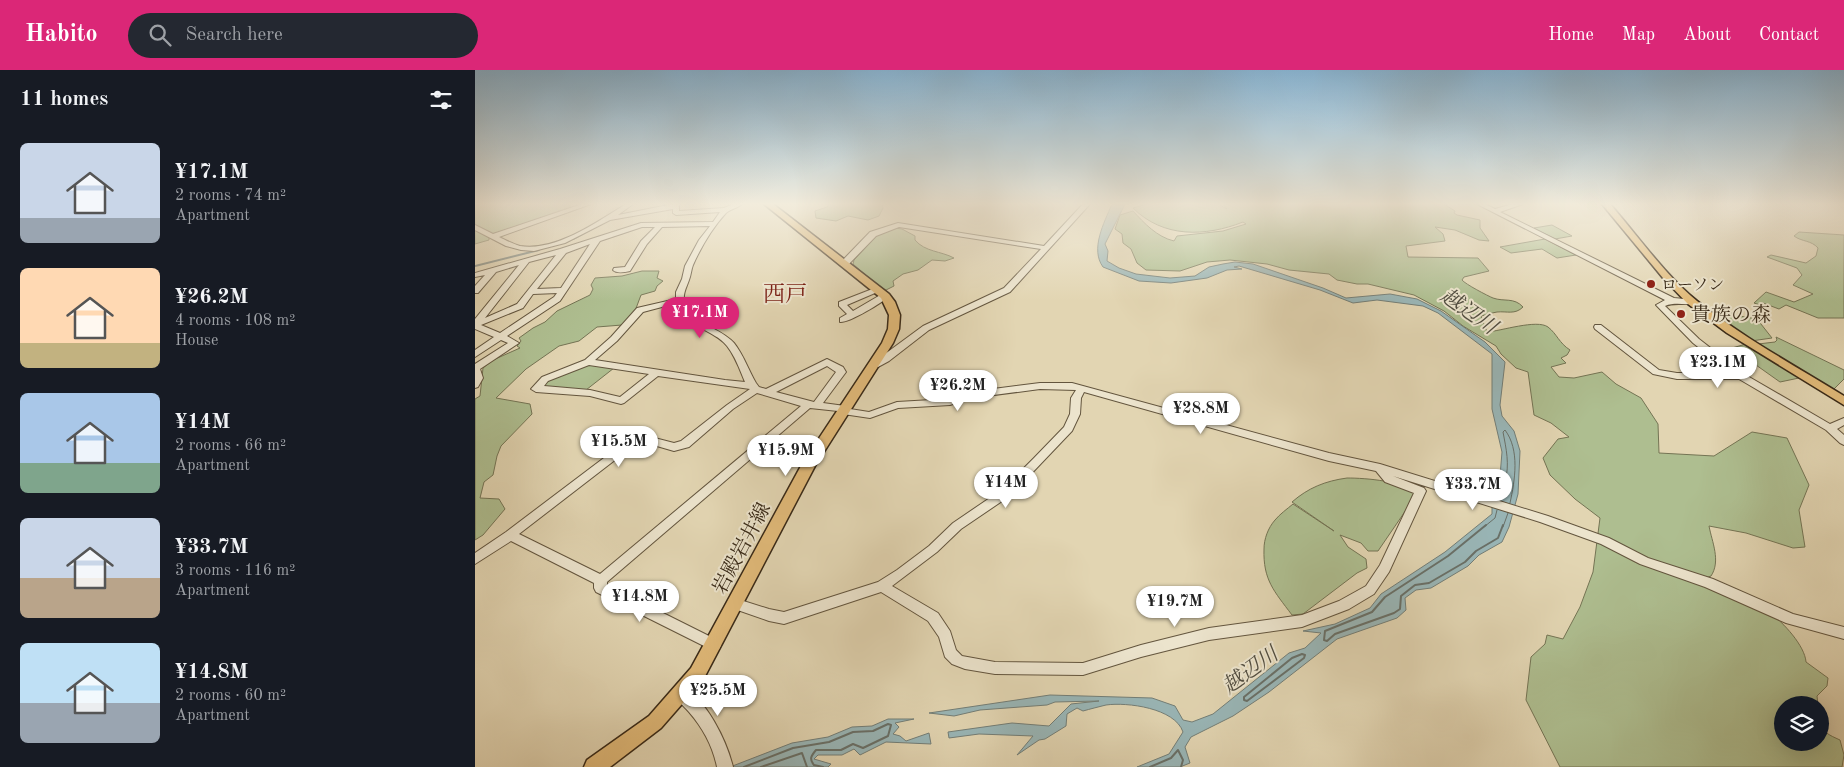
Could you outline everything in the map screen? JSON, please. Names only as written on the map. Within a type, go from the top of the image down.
[{"type":"main road","name":"岩殿岩井線","points":[[595,767],[655,722],[697,674],[809,464],[889,341],[895,324],[895,312],[881,293],[809,237]]},
{"type":"main road","points":[[1633,237],[1666,276],[1692,302],[1731,331],[1844,401]]},
{"type":"street","points":[[495,237],[522,248],[544,247],[574,237]]},
{"type":"street","points":[[475,275],[526,262],[607,237]]},
{"type":"street","points":[[617,270],[627,269],[650,237]]},
{"type":"street","points":[[707,237],[692,260],[680,292],[681,307],[691,318],[708,330],[721,336],[731,345],[758,389]]},
{"type":"street","points":[[844,264],[871,237]]},
{"type":"street","points":[[972,237],[1046,248]]},
{"type":"street","points":[[875,365],[886,359],[926,328],[1007,290],[1057,237]]},
{"type":"street","points":[[1546,237],[1672,300],[1692,302]]},
{"type":"street","points":[[475,354],[557,299],[597,240]]},
{"type":"street","points":[[475,325],[520,306],[563,251]]},
{"type":"street","points":[[475,325],[526,262]]},
{"type":"street","points":[[475,291],[493,270]]},
{"type":"street","points":[[530,292],[562,290]]},
{"type":"street","points":[[843,320],[853,315],[881,293]]},
{"type":"street","points":[[853,315],[842,304],[881,293]]},
{"type":"street","points":[[656,373],[621,401],[605,394],[585,391],[536,389],[545,379],[588,362],[614,339],[640,310],[680,300]]},
{"type":"street","points":[[1672,300],[1660,305],[1696,341],[1741,376],[1830,428],[1844,440]]},
{"type":"street","points":[[520,306],[537,313]]},
{"type":"street","points":[[475,325],[515,343],[475,368],[476,381]]},
{"type":"street","points":[[1598,327],[1656,372],[1677,376],[1741,376]]},
{"type":"street","points":[[588,362],[758,389],[812,405],[870,415],[897,405],[950,402],[971,395],[1063,385],[1420,480],[1605,541],[1644,561],[1709,583],[1791,618],[1844,633]]},
{"type":"street","points":[[475,559],[510,536],[633,441],[643,438],[674,447],[685,444],[730,407],[758,389],[827,362],[840,369],[841,372],[812,405],[601,580],[600,588],[714,645]]},
{"type":"street","points":[[735,603],[769,615],[784,618],[882,586],[933,550],[957,526],[1007,492],[1068,430],[1075,414],[1076,398],[1081,389]]},
{"type":"street","points":[[1830,428],[1844,421]]},
{"type":"street","points":[[882,586],[933,617],[945,635],[950,653],[957,660],[995,668],[1083,669],[1141,651],[1209,634],[1302,621],[1344,605],[1370,590],[1385,568],[1420,491],[1389,479],[1380,468]]},
{"type":"street","points":[[510,536],[601,580]]},
{"type":"street","points":[[681,694],[689,700],[721,747],[725,764]]},
{"type":"green space","points":[[475,237],[490,237],[489,240],[475,244]]},
{"type":"green space","points":[[876,237],[915,237],[915,240],[923,247],[954,258],[945,261],[932,260],[918,270],[903,274],[893,281],[894,286],[884,291],[853,264],[854,260]]},
{"type":"green space","points":[[1122,237],[1163,237],[1174,241],[1177,237],[1444,237],[1445,241],[1406,246],[1408,257],[1478,258],[1489,271],[1464,277],[1462,280],[1493,298],[1516,302],[1523,307],[1514,312],[1497,312],[1481,316],[1487,332],[1536,324],[1548,327],[1570,350],[1567,355],[1561,358],[1566,363],[1551,367],[1559,377],[1574,378],[1602,372],[1616,384],[1641,398],[1658,424],[1659,453],[1714,456],[1752,432],[1787,438],[1809,485],[1799,510],[1805,547],[1793,548],[1746,533],[1709,526],[1716,558],[1711,576],[1703,579],[1737,594],[1775,617],[1798,642],[1806,662],[1828,678],[1827,686],[1817,696],[1774,696],[1774,751],[1829,751],[1829,735],[1840,740],[1844,755],[1842,767],[1560,767],[1526,700],[1531,657],[1545,644],[1547,635],[1563,639],[1580,607],[1593,572],[1600,518],[1575,499],[1550,475],[1543,458],[1558,439],[1569,437],[1551,423],[1534,415],[1528,372],[1516,368],[1501,354],[1496,346],[1463,326],[1444,311],[1414,295],[1368,284],[1337,280],[1329,274],[1289,270],[1267,264],[1230,260],[1207,262],[1180,271],[1146,270],[1137,263],[1131,249],[1123,243]]},
{"type":"green space","points":[[1471,237],[1486,237],[1489,241],[1479,240]]},
{"type":"green space","points":[[1550,237],[1569,237],[1555,239]]},
{"type":"green space","points":[[1795,237],[1844,237],[1844,318],[1818,318],[1786,305],[1779,309],[1763,303],[1760,305],[1754,303],[1766,292],[1794,302],[1813,294],[1793,285],[1802,275],[1797,268],[1767,257],[1771,255],[1806,263],[1816,256],[1818,248]]},
{"type":"green space","points":[[1545,239],[1576,255],[1557,258],[1542,249],[1511,253],[1500,247]]},
{"type":"green space","points":[[642,271],[659,271],[657,278],[663,281],[657,286],[655,291],[641,295],[635,311],[622,325],[597,327],[579,341],[559,346],[526,369],[496,398],[530,404],[532,414],[501,446],[493,475],[484,482],[480,498],[499,499],[505,509],[483,535],[475,540],[475,399],[480,396],[483,368],[493,360],[520,348],[517,346],[521,341],[519,338],[545,322],[557,311],[590,295],[593,289],[591,285],[595,278],[622,276]]},
{"type":"green space","points":[[1709,312],[1731,312],[1733,315],[1757,319],[1772,338],[1751,341]]},
{"type":"green space","points":[[1776,337],[1844,370],[1844,379],[1832,391],[1758,344],[1775,342],[1777,340]]},
{"type":"green space","points":[[1746,344],[1799,378],[1780,382],[1732,348]]},
{"type":"green space","points":[[584,364],[614,368],[586,390],[539,388],[547,379]]},
{"type":"green space","points":[[1347,478],[1394,483],[1417,494],[1378,551],[1368,551],[1361,543],[1340,535],[1348,547],[1366,559],[1367,568],[1357,573],[1303,614],[1292,615],[1275,592],[1265,569],[1264,545],[1270,526],[1293,504],[1334,531],[1292,502],[1317,486]]},
{"type":"water","points":[[1100,237],[1109,237],[1105,244],[1108,251],[1107,261],[1136,274],[1170,278],[1195,276],[1209,267],[1235,262],[1253,264],[1346,298],[1390,294],[1417,299],[1441,311],[1485,342],[1505,362],[1500,405],[1502,416],[1514,431],[1520,451],[1518,494],[1509,527],[1502,542],[1479,555],[1468,566],[1431,588],[1416,590],[1405,598],[1406,610],[1397,618],[1337,639],[1269,692],[1233,716],[1191,737],[1185,747],[1190,763],[1180,767],[1137,767],[1169,754],[1183,732],[1171,717],[1149,708],[1115,704],[1083,711],[1077,708],[1067,714],[1066,726],[1045,739],[1039,740],[1017,755],[1033,736],[979,734],[949,738],[948,732],[1012,723],[1049,726],[1071,704],[1099,701],[1055,702],[1047,705],[980,710],[954,716],[929,713],[1050,695],[1152,698],[1175,706],[1183,720],[1192,722],[1213,714],[1289,653],[1305,648],[1321,633],[1303,631],[1335,624],[1370,608],[1381,594],[1445,552],[1492,514],[1492,492],[1498,486],[1502,475],[1500,476],[1502,452],[1492,409],[1492,354],[1438,313],[1423,306],[1377,300],[1353,303],[1320,290],[1239,266],[1234,267],[1242,269],[1227,270],[1207,278],[1171,283],[1139,281],[1103,267],[1099,260],[1098,244]]},
{"type":"water","points":[[888,719],[914,719],[895,723],[899,727],[893,734],[900,736],[906,741],[929,733],[931,744],[886,742],[860,755],[854,749],[842,755],[818,755],[814,759],[831,764],[828,767],[730,767],[792,743],[828,737],[852,727],[872,726]]},
{"type":"waterway","points":[[573,239],[578,237]]},
{"type":"waterway","points":[[475,266],[539,250]]},
{"type":"place","name":"ローソン","points":[[1651,284]]},
{"type":"place","name":"貴族の森","points":[[1681,314]]},
{"type":"district","name":"西戸","points":[[785,293]]},
{"type":"water label","name":"越辺川","points":[[1469,311]]},
{"type":"water label","name":"越辺川","points":[[1250,670]]}]
